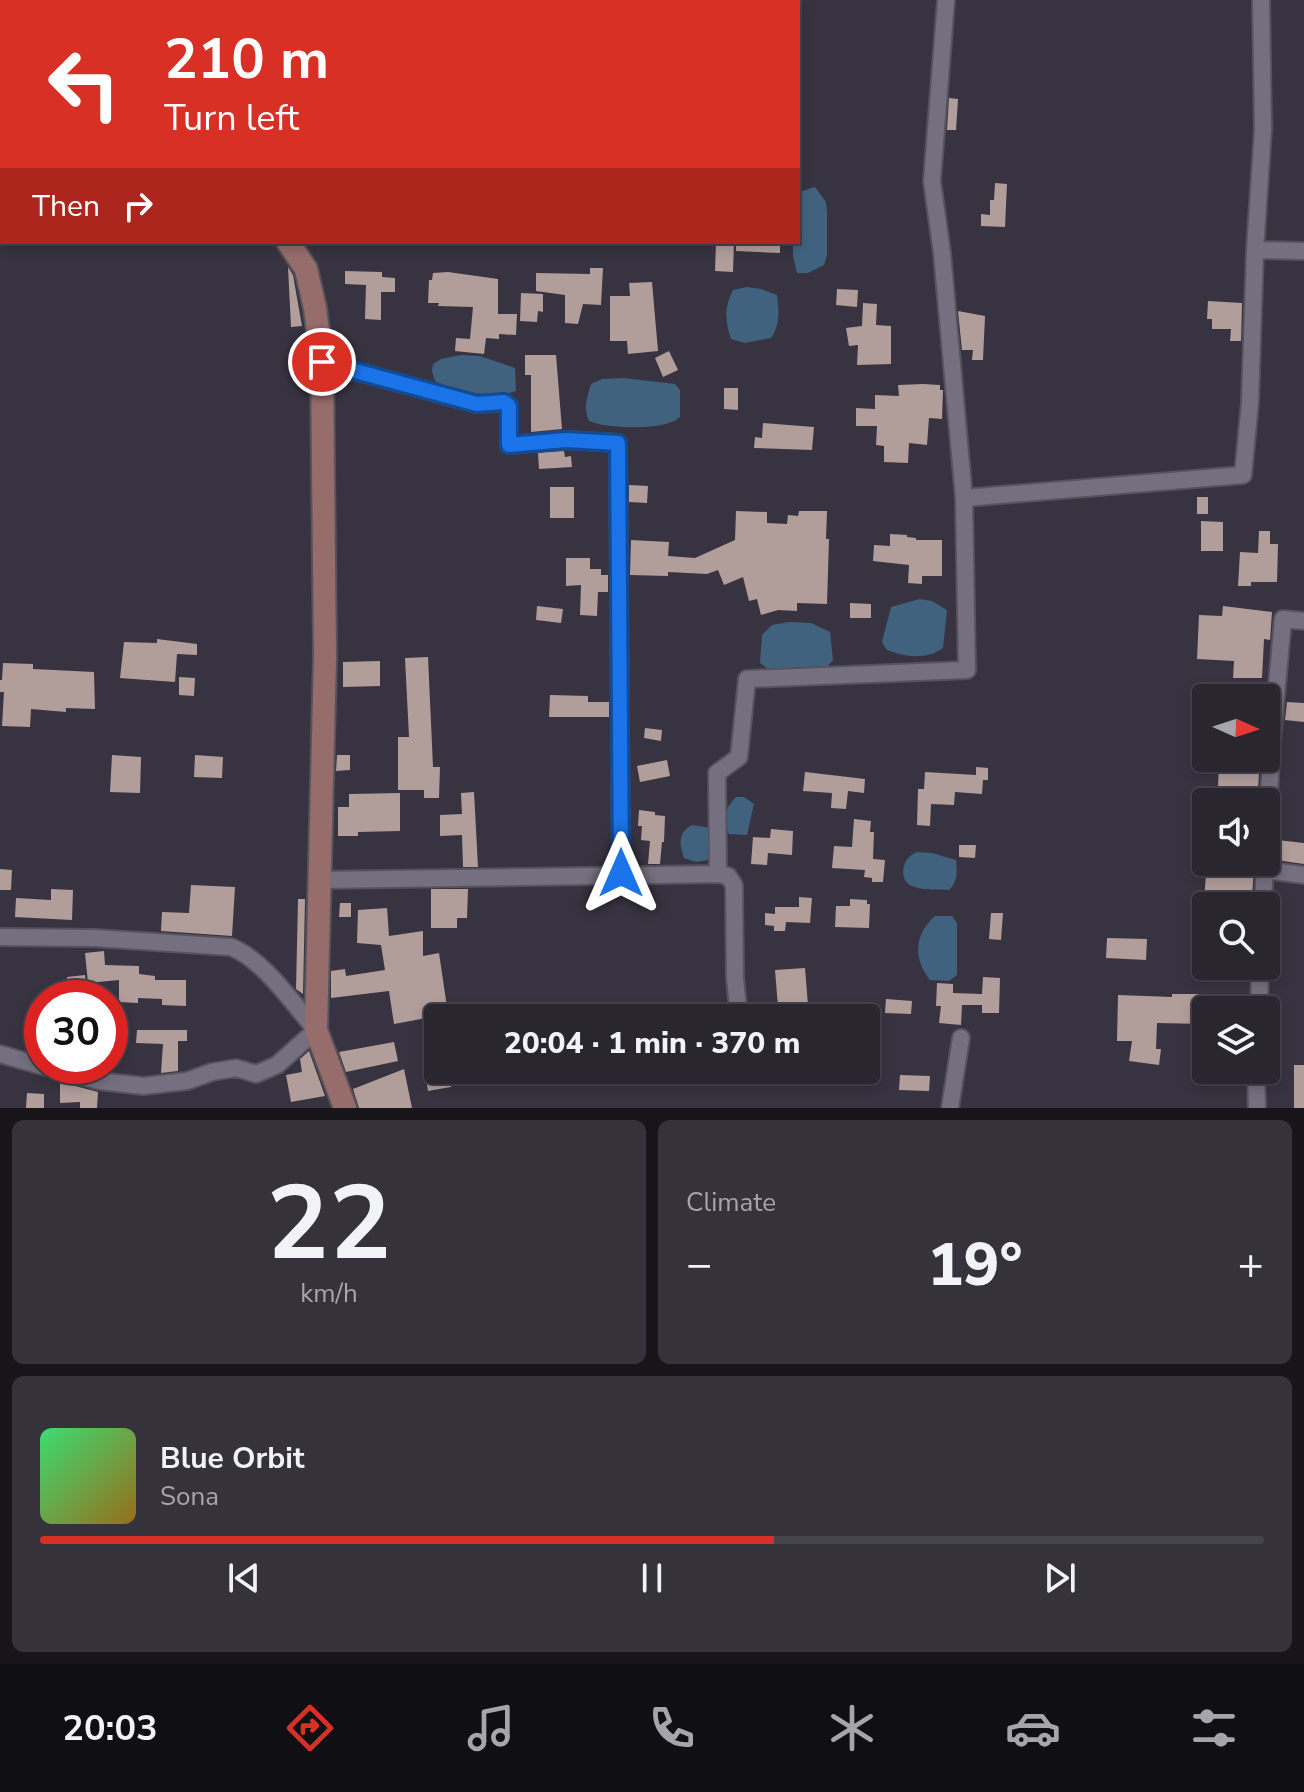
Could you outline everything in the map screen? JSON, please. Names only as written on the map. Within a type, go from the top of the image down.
[{"type":"street","points":[[718,874],[717,773],[739,757],[747,679],[967,670],[964,498],[942,253],[932,181],[946,0]]},
{"type":"street","points":[[964,498],[1243,475],[1250,402],[1263,129],[1261,0]]},
{"type":"street","points":[[126,1084],[143,1086],[187,1081],[236,1068],[256,1074],[277,1065],[316,1030],[325,657],[322,362],[306,269],[289,244]]},
{"type":"street","points":[[1255,250],[1304,251]]},
{"type":"street","points":[[322,362],[477,404],[504,402],[509,406],[509,445],[566,440],[618,443],[621,873]]},
{"type":"street","points":[[1269,788],[1283,619],[1304,621]]},
{"type":"street","points":[[1280,870],[1304,875]]},
{"type":"street","points":[[320,880],[621,873],[728,876],[734,885],[738,1004]]},
{"type":"street","points":[[0,937],[95,938],[231,947],[243,952],[316,1030],[345,1108]]},
{"type":"street","points":[[950,1108],[961,1038]]},
{"type":"street","points":[[0,1054],[24,1061]]},
{"type":"street","points":[[1256,1084],[1257,1108]]},
{"type":"water","points":[[815,187],[826,202],[827,211],[827,255],[824,265],[808,273],[797,273],[793,256],[793,244],[800,244],[800,192]]},
{"type":"water","points":[[747,287],[777,295],[778,318],[771,338],[745,343],[731,339],[727,320],[728,303],[733,290]]},
{"type":"water","points":[[461,355],[480,356],[515,368],[516,391],[475,393],[435,381],[433,364]]},
{"type":"water","points":[[623,378],[675,384],[680,390],[680,417],[673,422],[650,427],[609,426],[589,421],[586,407],[591,384],[602,379]]},
{"type":"water","points":[[920,599],[932,601],[947,610],[943,648],[916,656],[887,650],[882,642],[891,607]]},
{"type":"water","points":[[811,623],[830,632],[833,660],[827,667],[768,669],[760,663],[762,635],[772,625]]},
{"type":"water","points":[[736,797],[744,797],[754,804],[747,835],[729,834],[725,824],[725,815]]},
{"type":"water","points":[[692,825],[711,828],[708,860],[696,862],[684,858],[681,839],[684,831]]},
{"type":"water","points":[[917,852],[956,860],[957,872],[949,890],[918,888],[906,881],[903,875],[905,864]]},
{"type":"water","points":[[935,916],[952,916],[957,923],[957,975],[949,981],[930,980],[919,955],[923,931]]},
{"type":"building","points":[[949,98],[958,99],[956,130],[947,130]]},
{"type":"building","points":[[995,183],[1007,184],[1005,227],[981,226],[981,214],[990,215]]},
{"type":"building","points":[[716,244],[734,244],[733,272],[715,271]]},
{"type":"building","points":[[736,244],[780,244],[780,253],[736,251]]},
{"type":"building","points":[[288,267],[293,275],[302,326],[291,327]]},
{"type":"building","points":[[590,268],[603,268],[601,305],[583,304],[578,324],[565,323],[565,295],[536,291],[536,273],[590,274]]},
{"type":"building","points":[[345,271],[382,272],[382,277],[395,278],[395,292],[381,292],[381,320],[365,319],[366,285],[345,284]]},
{"type":"building","points":[[433,273],[498,279],[498,314],[517,314],[516,335],[499,334],[499,339],[486,338],[484,354],[455,351],[456,338],[470,339],[473,307],[428,303],[429,280],[432,280]]},
{"type":"building","points":[[652,282],[658,351],[628,354],[627,341],[610,341],[610,296],[630,296],[629,283]]},
{"type":"building","points":[[837,289],[858,290],[857,307],[836,305]]},
{"type":"building","points":[[521,293],[543,294],[543,312],[538,311],[537,322],[520,321]]},
{"type":"building","points":[[1208,301],[1242,303],[1241,341],[1230,341],[1231,329],[1212,329],[1212,319],[1207,319]]},
{"type":"building","points":[[863,303],[877,304],[876,325],[891,326],[891,364],[857,365],[858,345],[849,346],[846,328],[862,326]]},
{"type":"building","points":[[958,311],[985,316],[983,360],[972,360],[973,350],[962,350]]},
{"type":"building","points":[[669,351],[678,370],[663,377],[655,358]]},
{"type":"building","points":[[525,355],[556,355],[562,429],[531,432],[531,375],[525,375]]},
{"type":"building","points":[[898,385],[940,385],[940,390],[943,390],[942,419],[929,418],[927,445],[909,443],[908,463],[884,462],[884,446],[876,445],[877,426],[856,426],[856,408],[875,409],[875,395],[899,396]]},
{"type":"building","points":[[724,388],[738,388],[738,410],[724,409]]},
{"type":"building","points":[[763,423],[814,427],[812,450],[754,448],[755,437],[762,438]]},
{"type":"building","points":[[564,451],[565,457],[571,456],[572,467],[539,469],[538,453]]},
{"type":"building","points":[[629,485],[648,486],[647,503],[629,502]]},
{"type":"building","points":[[550,487],[574,487],[574,518],[550,518]]},
{"type":"building","points":[[1197,497],[1208,497],[1208,514],[1197,514]]},
{"type":"building","points":[[736,511],[767,512],[767,523],[787,524],[788,515],[798,516],[799,511],[827,511],[827,604],[797,603],[797,611],[778,610],[761,615],[757,599],[749,601],[743,577],[724,585],[718,570],[707,574],[668,572],[668,576],[630,575],[631,540],[669,542],[668,556],[695,558],[735,540]]},
{"type":"building","points":[[1201,521],[1223,522],[1223,551],[1201,551]]},
{"type":"building","points":[[1259,531],[1270,531],[1270,544],[1278,544],[1277,582],[1251,582],[1251,586],[1238,586],[1240,552],[1258,553]]},
{"type":"building","points":[[890,534],[907,535],[916,540],[942,540],[942,576],[922,576],[922,584],[908,583],[909,565],[873,561],[874,545],[890,546]]},
{"type":"building","points":[[566,558],[590,558],[590,569],[601,569],[601,575],[608,575],[608,592],[598,592],[597,616],[580,615],[581,585],[566,586]]},
{"type":"building","points":[[850,603],[871,604],[871,618],[850,618]]},
{"type":"building","points":[[537,606],[563,609],[561,623],[536,620]]},
{"type":"building","points":[[1223,606],[1272,612],[1270,640],[1264,639],[1262,678],[1233,678],[1234,661],[1197,659],[1199,615],[1222,616]]},
{"type":"building","points":[[157,639],[197,644],[197,655],[177,654],[175,682],[120,678],[124,642],[157,643]]},
{"type":"building","points":[[428,657],[433,767],[440,767],[439,798],[424,798],[424,790],[398,790],[398,737],[409,737],[405,658]]},
{"type":"building","points":[[380,661],[380,686],[343,687],[343,662]]},
{"type":"building","points":[[3,663],[33,664],[33,669],[94,672],[95,709],[66,708],[66,712],[31,709],[30,727],[2,726],[4,692],[0,692],[0,680]]},
{"type":"building","points":[[179,677],[195,678],[194,696],[179,695]]},
{"type":"building","points":[[550,695],[588,696],[588,702],[609,702],[609,717],[549,717]]},
{"type":"building","points":[[1287,702],[1304,703],[1304,722],[1285,720]]},
{"type":"building","points":[[645,728],[662,730],[661,741],[644,738]]},
{"type":"building","points":[[112,755],[141,757],[140,793],[110,792]]},
{"type":"building","points":[[195,755],[223,757],[222,778],[194,777]]},
{"type":"building","points":[[337,755],[350,755],[350,770],[336,771]]},
{"type":"building","points":[[667,760],[670,776],[640,782],[637,766]]},
{"type":"building","points":[[976,767],[988,768],[988,780],[983,780],[982,794],[955,792],[954,805],[931,804],[930,826],[917,825],[918,789],[924,789],[925,772],[976,775]]},
{"type":"building","points":[[805,772],[865,779],[864,793],[848,791],[846,809],[831,808],[832,793],[803,791]]},
{"type":"building","points":[[1219,772],[1259,772],[1258,788],[1218,788]]},
{"type":"building","points":[[474,792],[478,867],[463,867],[462,835],[440,836],[440,815],[462,814],[461,793]]},
{"type":"building","points":[[400,793],[400,831],[338,836],[338,807],[349,807],[349,794]]},
{"type":"building","points":[[639,810],[665,816],[660,864],[648,864],[650,841],[641,840]]},
{"type":"building","points":[[854,819],[871,821],[870,832],[874,832],[873,859],[885,860],[883,882],[872,882],[872,878],[864,877],[865,870],[832,868],[834,846],[852,847]]},
{"type":"building","points":[[771,829],[793,831],[792,855],[768,853],[767,865],[751,864],[753,837],[770,838]]},
{"type":"building","points":[[1280,840],[1304,843],[1304,864],[1280,861]]},
{"type":"building","points":[[959,845],[976,845],[975,858],[959,857]]},
{"type":"building","points":[[0,869],[12,870],[11,890],[0,890]]},
{"type":"building","points":[[1206,876],[1253,876],[1252,892],[1205,892]]},
{"type":"building","points":[[191,885],[235,887],[232,936],[161,931],[162,912],[189,913]]},
{"type":"building","points":[[51,889],[73,890],[72,920],[15,917],[16,898],[51,900]]},
{"type":"building","points":[[431,889],[468,889],[467,918],[457,918],[457,928],[431,928]]},
{"type":"building","points":[[799,897],[812,898],[810,923],[786,922],[785,931],[774,931],[774,926],[765,925],[765,913],[775,914],[775,907],[799,907]]},
{"type":"building","points":[[298,899],[305,899],[303,994],[296,989]]},
{"type":"building","points":[[850,899],[867,900],[870,904],[869,928],[835,927],[836,906],[850,906]]},
{"type":"building","points":[[340,903],[351,903],[351,917],[339,917]]},
{"type":"building","points":[[387,908],[389,936],[423,931],[423,956],[439,953],[447,1004],[424,1004],[424,1018],[394,1024],[389,991],[331,998],[331,971],[345,969],[346,976],[385,970],[381,945],[357,943],[358,910]]},
{"type":"building","points":[[991,913],[1003,913],[1001,940],[989,939]]},
{"type":"building","points":[[1107,938],[1147,939],[1146,960],[1106,958]]},
{"type":"building","points":[[104,951],[105,965],[139,966],[139,974],[155,976],[155,980],[186,980],[186,1006],[162,1005],[162,999],[138,998],[138,1003],[128,1002],[128,980],[88,980],[85,953]]},
{"type":"building","points":[[805,968],[808,1004],[778,1004],[775,970]]},
{"type":"building","points":[[85,975],[85,980],[67,980],[67,977]]},
{"type":"building","points":[[983,977],[1000,978],[999,1013],[982,1013],[982,1005],[962,1005],[961,1025],[939,1023],[941,1006],[936,1006],[937,983],[953,984],[953,993],[982,994]]},
{"type":"building","points":[[1172,994],[1207,994],[1192,996],[1192,1024],[1157,1023],[1156,1049],[1161,1049],[1159,1065],[1129,1061],[1132,1041],[1117,1041],[1118,995],[1172,997]]},
{"type":"building","points":[[886,999],[912,1001],[911,1014],[885,1013]]},
{"type":"building","points":[[137,1030],[187,1030],[187,1041],[178,1041],[178,1071],[161,1073],[163,1044],[136,1043]]},
{"type":"building","points":[[394,1042],[398,1061],[346,1072],[339,1052]]},
{"type":"building","points":[[309,1051],[325,1096],[291,1102],[286,1075],[302,1072],[300,1059]]},
{"type":"building","points":[[1294,1065],[1304,1065],[1304,1108],[1294,1108]]},
{"type":"building","points":[[404,1069],[412,1108],[359,1108],[353,1089]]},
{"type":"building","points":[[900,1075],[930,1076],[929,1091],[899,1090]]},
{"type":"building","points":[[60,1084],[98,1092],[97,1108],[80,1108],[80,1102],[60,1103]]},
{"type":"building","points":[[427,1084],[450,1084],[451,1087],[428,1091]]},
{"type":"building","points":[[27,1093],[44,1094],[44,1108],[26,1108]]},
{"type":"route","points":[[322,362],[477,404],[504,402],[509,406],[509,445],[566,440],[618,443],[621,873]]}]
